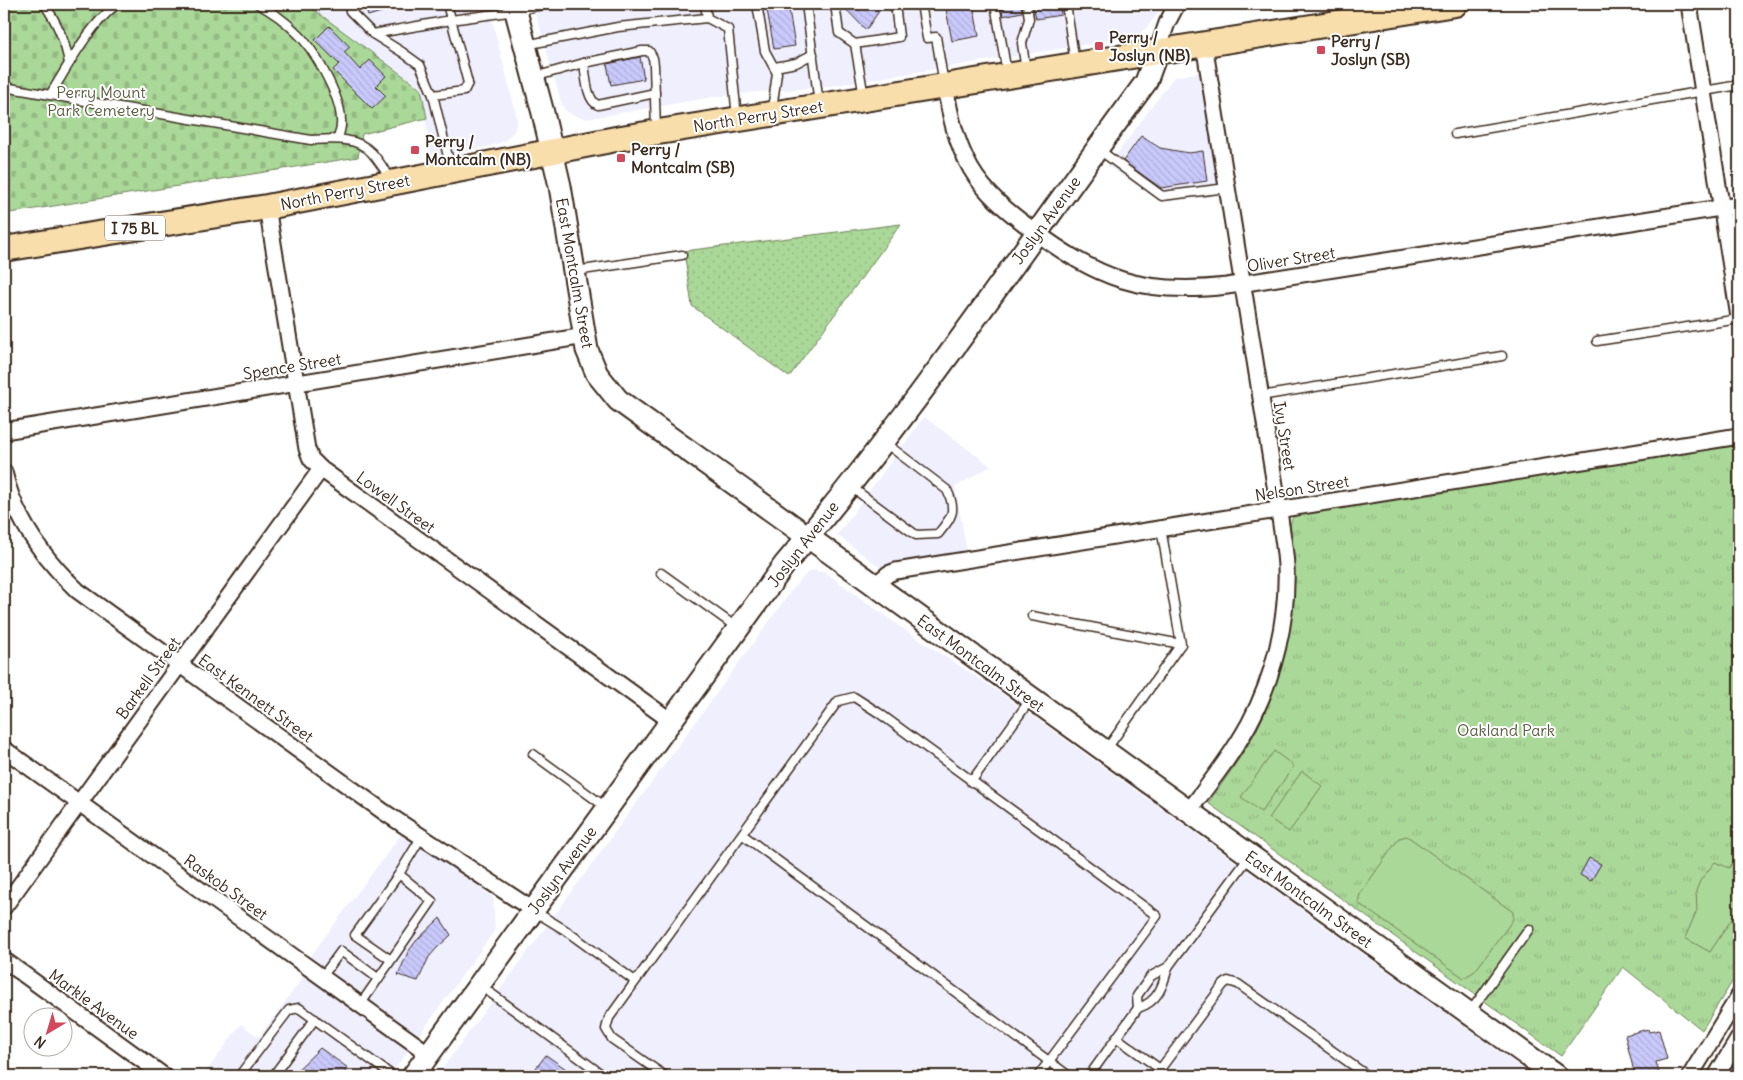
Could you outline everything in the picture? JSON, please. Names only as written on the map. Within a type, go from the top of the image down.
[{"type":"main road","name":"North Perry Street","points":[[4,249],[267,206],[737,119],[1430,6],[1455,4]]},
{"type":"main road","name":"East Montcalm Street","points":[[515,7],[560,186],[590,356],[597,374],[618,400],[1556,1076]]},
{"type":"main road","name":"Joslyn Avenue","points":[[413,1076],[785,564],[922,391],[1146,82],[1157,52]]},
{"type":"street","name":"Joslyn Avenue","points":[[1157,52],[1176,4]]},
{"type":"street","points":[[1689,4],[1739,318]]},
{"type":"street","name":"Ivy Street","points":[[1188,812],[1244,732],[1258,704],[1270,672],[1281,631],[1286,566],[1279,510],[1204,44]]},
{"type":"street","name":"Oliver Street","points":[[945,86],[956,135],[971,169],[996,200],[1036,233],[1088,266],[1107,275],[1137,284],[1162,288],[1188,290],[1243,284],[1739,205]]},
{"type":"street","name":"Lowell Street","points":[[267,206],[307,449],[312,459],[321,469],[670,720]]},
{"type":"street","name":"Spence Street","points":[[4,430],[585,336]]},
{"type":"street","name":"Nelson Street","points":[[874,586],[888,574],[896,571],[1739,436]]},
{"type":"street","name":"Barkell Street","points":[[4,907],[321,469]]},
{"type":"street","name":"East Kennett Street","points":[[4,472],[9,491],[23,524],[32,539],[54,568],[84,596],[384,812],[533,910]]},
{"type":"street","name":"Raskob Street","points":[[4,748],[429,1054]]},
{"type":"street","name":"Markle Avenue","points":[[4,960],[164,1076]]},
{"type":"street","points":[[1690,1076],[1739,996]]},
{"type":"street","points":[[1716,1076],[1739,1038]]},
{"type":"lane","points":[[44,4],[60,28],[70,63]]},
{"type":"lane","points":[[50,95],[95,25],[117,4]]},
{"type":"lane","points":[[258,4],[290,26],[301,37],[316,59],[340,109],[341,120],[338,138]]},
{"type":"lane","points":[[348,4],[350,11],[373,34],[420,65],[433,95],[452,171]]},
{"type":"lane","points":[[433,95],[464,91],[468,83],[447,4]]},
{"type":"lane","points":[[373,34],[515,7],[546,4]]},
{"type":"lane","points":[[705,4],[707,18]]},
{"type":"lane","points":[[757,4],[765,51],[775,67],[778,80],[771,114]]},
{"type":"lane","points":[[806,4],[819,106]]},
{"type":"lane","points":[[836,4],[839,34],[855,44],[900,37],[895,4]]},
{"type":"lane","points":[[921,4],[927,38],[936,37],[945,86]]},
{"type":"lane","points":[[995,4],[1017,74]]},
{"type":"lane","points":[[1017,74],[1022,43],[1029,19],[1027,4]]},
{"type":"lane","points":[[1076,65],[1066,5],[1078,4]]},
{"type":"lane","points":[[525,45],[618,27],[707,18],[728,29],[737,119]]},
{"type":"lane","points":[[855,44],[865,99]]},
{"type":"lane","points":[[533,78],[584,63],[649,51],[654,65],[656,133]]},
{"type":"lane","points":[[775,67],[796,63],[813,54]]},
{"type":"lane","points":[[584,63],[593,103],[598,105],[655,93]]},
{"type":"lane","points":[[1455,134],[1739,85]]},
{"type":"lane","points":[[4,87],[311,140],[338,138],[355,142],[368,148],[373,153],[393,183]]},
{"type":"lane","points":[[1097,149],[1162,196],[1227,188]]},
{"type":"lane","points":[[574,271],[682,255]]},
{"type":"lane","points":[[1597,341],[1739,318]]},
{"type":"lane","points":[[1261,396],[1502,356]]},
{"type":"lane","points":[[849,485],[916,535],[938,534],[951,518],[953,502],[947,490],[883,442]]},
{"type":"lane","points":[[1104,752],[1181,644],[1161,528]]},
{"type":"lane","points":[[661,572],[738,628]]},
{"type":"lane","points":[[1032,616],[1181,644]]},
{"type":"lane","points":[[665,1076],[612,1039],[606,1029],[609,1018],[838,701],[854,697],[879,713],[1157,916],[1038,1076]]},
{"type":"lane","points":[[971,782],[1030,698]]},
{"type":"lane","points":[[533,754],[607,808]]},
{"type":"lane","points":[[743,835],[1069,1076]]},
{"type":"lane","points":[[391,960],[356,935],[399,874],[422,836]]},
{"type":"lane","points":[[1089,1076],[1138,1008],[1149,1005],[1164,985],[1168,967],[1249,856]]},
{"type":"lane","points":[[360,1005],[432,901],[399,874]]},
{"type":"lane","points":[[533,910],[565,930],[635,981]]},
{"type":"lane","points":[[1468,1013],[1529,929]]},
{"type":"lane","points":[[322,977],[341,951],[379,979]]},
{"type":"lane","points":[[1138,1008],[1137,996],[1151,976],[1168,967]]},
{"type":"lane","points":[[1116,1038],[1158,1073],[1223,985],[1228,981],[1238,984],[1368,1076]]},
{"type":"lane","points":[[479,985],[604,1076]]},
{"type":"lane","points":[[239,1076],[289,1010],[299,1008],[393,1076]]},
{"type":"lane","points":[[273,1076],[316,1020]]},
{"type":"shaded area","points":[[306,4],[488,4],[516,114],[517,122],[514,131],[505,141],[487,147],[431,157],[421,89]]},
{"type":"shaded area","points":[[533,4],[1165,4],[1147,27],[1137,36],[824,87],[713,97],[586,119],[567,112],[562,105]]},
{"type":"shaded area","points":[[1201,72],[1222,195],[1161,202],[1108,166],[1174,77]]},
{"type":"shaded area","points":[[924,417],[991,466],[955,487],[967,552],[881,568],[837,535]]},
{"type":"shaded area","points":[[815,570],[826,573],[909,633],[995,689],[1533,1076],[437,1076],[795,586],[808,572]]},
{"type":"shaded area","points":[[402,833],[493,897],[495,930],[390,1076],[203,1076],[241,1024],[259,1037],[304,976],[299,972]]},
{"type":"green space","name":"Perry Mount Park Cemetery","points":[[4,4],[306,4],[421,89],[427,118],[362,134],[358,157],[4,214]]},
{"type":"green space","points":[[901,224],[789,377],[692,306],[684,251]]},
{"type":"green space","name":"Oakland Park","points":[[1739,444],[1739,971],[1702,1030],[1623,967],[1561,1056],[1208,803],[1240,758],[1257,729],[1270,701],[1280,671],[1290,625],[1293,598],[1294,563],[1290,531],[1292,518],[1302,513]]},
{"type":"green space","points":[[1274,751],[1294,766],[1261,812],[1241,797]]},
{"type":"green space","points":[[1302,771],[1322,786],[1289,832],[1269,818]]},
{"type":"green space","points":[[1407,836],[1513,912],[1513,919],[1507,928],[1475,971],[1464,978],[1358,903],[1360,894],[1399,838]]},
{"type":"green space","points":[[1715,862],[1729,868],[1733,862],[1739,866],[1739,908],[1710,952],[1685,938],[1697,910],[1696,891],[1700,881]]},
{"type":"building","points":[[364,4],[398,4],[398,7],[368,16]]},
{"type":"building","points":[[766,4],[788,4],[795,46],[774,49]]},
{"type":"building","points":[[841,4],[884,4],[866,30]]},
{"type":"building","points":[[945,4],[973,4],[979,36],[952,41]]},
{"type":"building","points":[[1001,4],[1021,4],[1022,12],[1003,16]]},
{"type":"building","points":[[1033,4],[1059,4],[1061,15],[1036,19]]},
{"type":"building","points":[[329,26],[350,47],[344,52],[360,70],[370,60],[386,76],[376,86],[386,96],[372,109],[333,70],[339,64],[315,40]]},
{"type":"building","points":[[640,57],[644,79],[611,85],[607,64]]},
{"type":"building","points":[[1141,136],[1160,148],[1189,153],[1203,151],[1207,181],[1161,188],[1123,161]]},
{"type":"building","points":[[1589,858],[1601,864],[1591,881],[1580,875]]},
{"type":"building","points":[[440,918],[451,935],[429,957],[418,981],[398,975],[408,952],[416,941]]},
{"type":"building","points":[[1648,1029],[1649,1032],[1659,1030],[1667,1059],[1656,1062],[1659,1073],[1635,1076],[1625,1035]]},
{"type":"building","points":[[320,1048],[348,1068],[342,1076],[291,1076]]},
{"type":"building","points":[[546,1055],[576,1076],[530,1076]]},
{"type":"place","name":"Perry / Joslyn (NB)","points":[[1099,46]]},
{"type":"place","name":"Perry / Joslyn (SB)","points":[[1321,50]]},
{"type":"place","name":"Perry / Montcalm (NB)","points":[[415,150]]},
{"type":"place","name":"Perry / Montcalm (SB)","points":[[621,158]]}]
